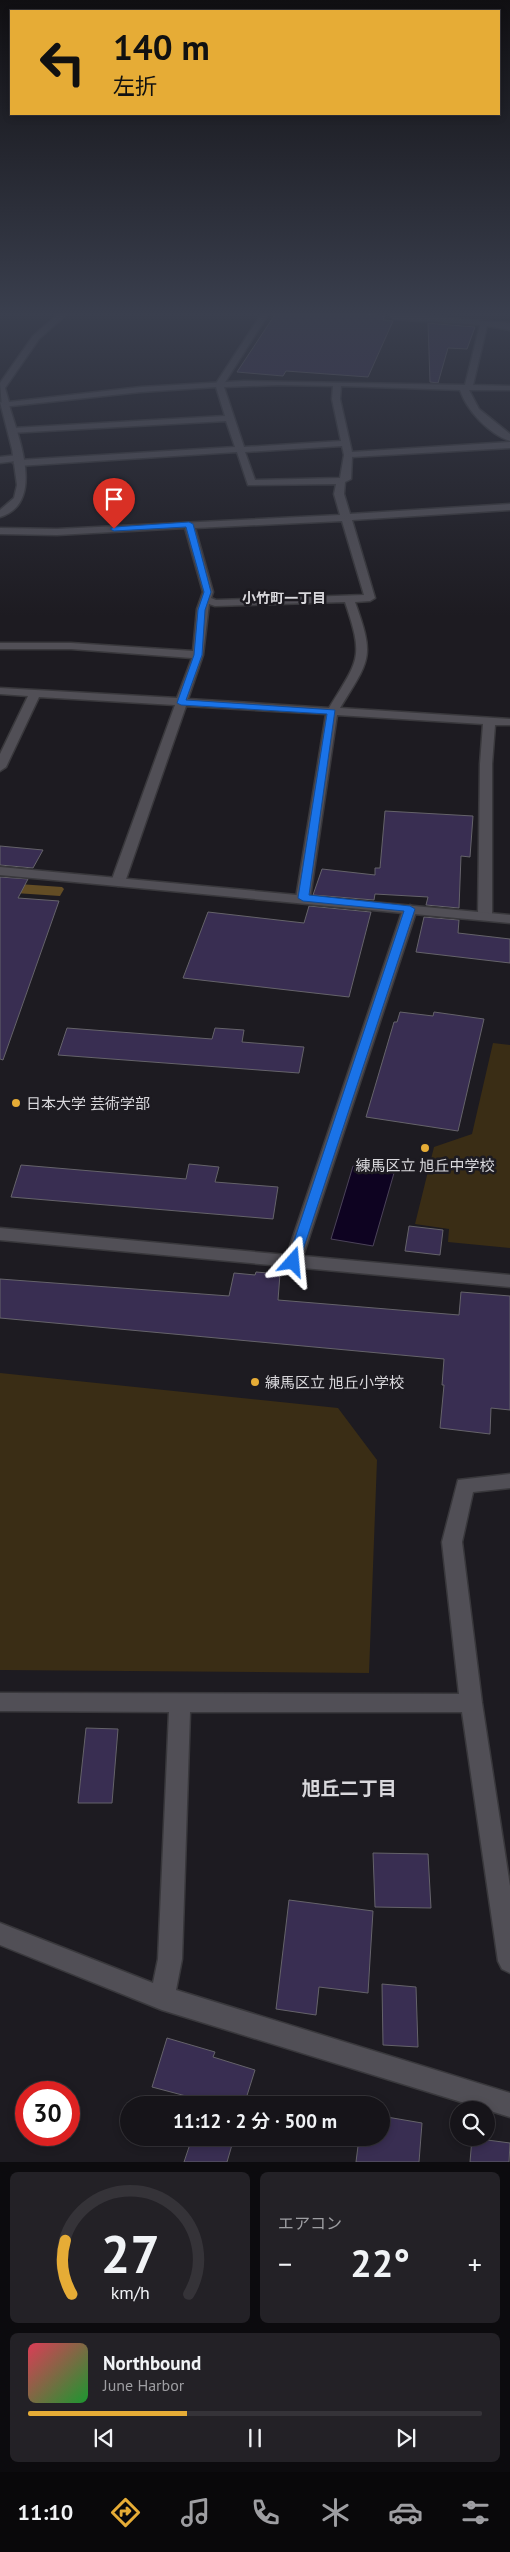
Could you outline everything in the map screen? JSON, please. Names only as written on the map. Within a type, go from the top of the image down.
[{"type":"street","points":[[0,514],[18,498],[22,491],[13,431],[6,414]]},
{"type":"street","points":[[227,414],[250,483],[341,481],[346,479],[348,455],[339,414]]},
{"type":"street","points":[[479,414],[510,438]]},
{"type":"street","points":[[13,431],[228,418]]},
{"type":"street","points":[[0,460],[18,461],[345,443]]},
{"type":"street","points":[[348,455],[510,445]]},
{"type":"street","points":[[205,599],[216,603],[370,598],[339,494],[341,481]]},
{"type":"street","points":[[0,531],[57,532],[510,507]]},
{"type":"street","points":[[118,882],[198,655],[202,610],[208,592],[189,524]]},
{"type":"street","points":[[303,898],[332,712],[359,668],[363,652],[361,634],[349,599]]},
{"type":"street","points":[[0,646],[71,646],[198,655]]},
{"type":"street","points":[[0,691],[510,722]]},
{"type":"street","points":[[0,767],[35,693]]},
{"type":"street","points":[[485,916],[486,764],[489,721]]},
{"type":"street","points":[[0,871],[303,898],[510,919]]},
{"type":"street","points":[[293,1262],[410,909]]},
{"type":"street","points":[[0,1234],[510,1281]]},
{"type":"street","points":[[510,1481],[465,1485],[452,1542],[471,1703],[510,1961]]},
{"type":"street","points":[[0,1702],[180,1704],[471,1703]]},
{"type":"street","points":[[162,1998],[170,1958],[180,1704]]},
{"type":"street","points":[[0,1934],[162,1998],[510,2105]]},
{"type":"shaded area","points":[[4,883],[62,887],[64,889],[60,896],[0,892]]},
{"type":"shaded area","points":[[493,1043],[510,1045],[510,1248],[448,1242],[449,1229],[415,1224],[434,1147],[472,1134]]},
{"type":"shaded area","points":[[353,1166],[394,1173],[373,1246],[331,1239]]},
{"type":"shaded area","points":[[0,1373],[338,1408],[377,1460],[369,1673],[0,1670]]},
{"type":"building","points":[[385,811],[473,816],[470,857],[461,856],[459,908],[426,905],[428,897],[375,894],[374,900],[313,895],[322,869],[375,875],[375,868],[380,868]]},
{"type":"building","points":[[0,846],[43,850],[33,868],[0,865]]},
{"type":"building","points":[[0,877],[28,879],[18,898],[59,901],[3,1060],[0,1059]]},
{"type":"building","points":[[309,906],[371,912],[349,997],[183,978],[208,912],[304,923]]},
{"type":"building","points":[[424,917],[459,920],[458,933],[510,939],[510,963],[416,952]]},
{"type":"building","points":[[400,1012],[433,1016],[434,1012],[484,1019],[458,1131],[366,1117],[394,1022],[397,1022]]},
{"type":"building","points":[[67,1028],[212,1039],[215,1028],[244,1030],[242,1042],[304,1047],[299,1073],[58,1055]]},
{"type":"building","points":[[189,1164],[219,1167],[215,1182],[278,1187],[273,1219],[11,1197],[21,1165],[186,1179]]},
{"type":"building","points":[[409,1226],[443,1230],[440,1255],[405,1251]]},
{"type":"building","points":[[256,1272],[280,1274],[278,1300],[459,1315],[461,1292],[510,1296],[510,1410],[491,1408],[490,1434],[440,1428],[444,1385],[442,1385],[444,1359],[0,1318],[0,1279],[229,1296],[234,1273],[255,1275]]},
{"type":"building","points":[[86,1728],[118,1729],[112,1803],[78,1803]]},
{"type":"building","points":[[373,1853],[428,1854],[431,1908],[375,1907]]},
{"type":"building","points":[[289,1900],[373,1911],[368,1993],[319,1987],[316,2015],[276,2009]]},
{"type":"building","points":[[382,1984],[416,1987],[418,2047],[383,2045]]},
{"type":"building","points":[[167,2038],[215,2052],[213,2057],[255,2070],[247,2096],[186,2096],[152,2087]]},
{"type":"building","points":[[390,2118],[422,2123],[419,2162],[356,2162],[358,2146],[390,2146]]},
{"type":"building","points":[[495,2141],[510,2143],[509,2162],[470,2162],[471,2146],[495,2146]]},
{"type":"building","points":[[189,2146],[232,2146],[227,2162],[184,2162]]},
{"type":"place","name":"日本大学 芸術学部","points":[[16,1103]]},
{"type":"place","name":"練馬区立 旭丘中学校","points":[[425,1148]]},
{"type":"place","name":"練馬区立 旭丘小学校","points":[[255,1382]]},
{"type":"district","name":"小竹町一丁目","points":[[284,598]]},
{"type":"district","name":"旭丘二丁目","points":[[349,1788]]},
{"type":"route","points":[[114,529],[189,524],[208,592],[202,610],[198,655],[181,703],[332,712],[303,898],[410,909],[293,1262]]}]
